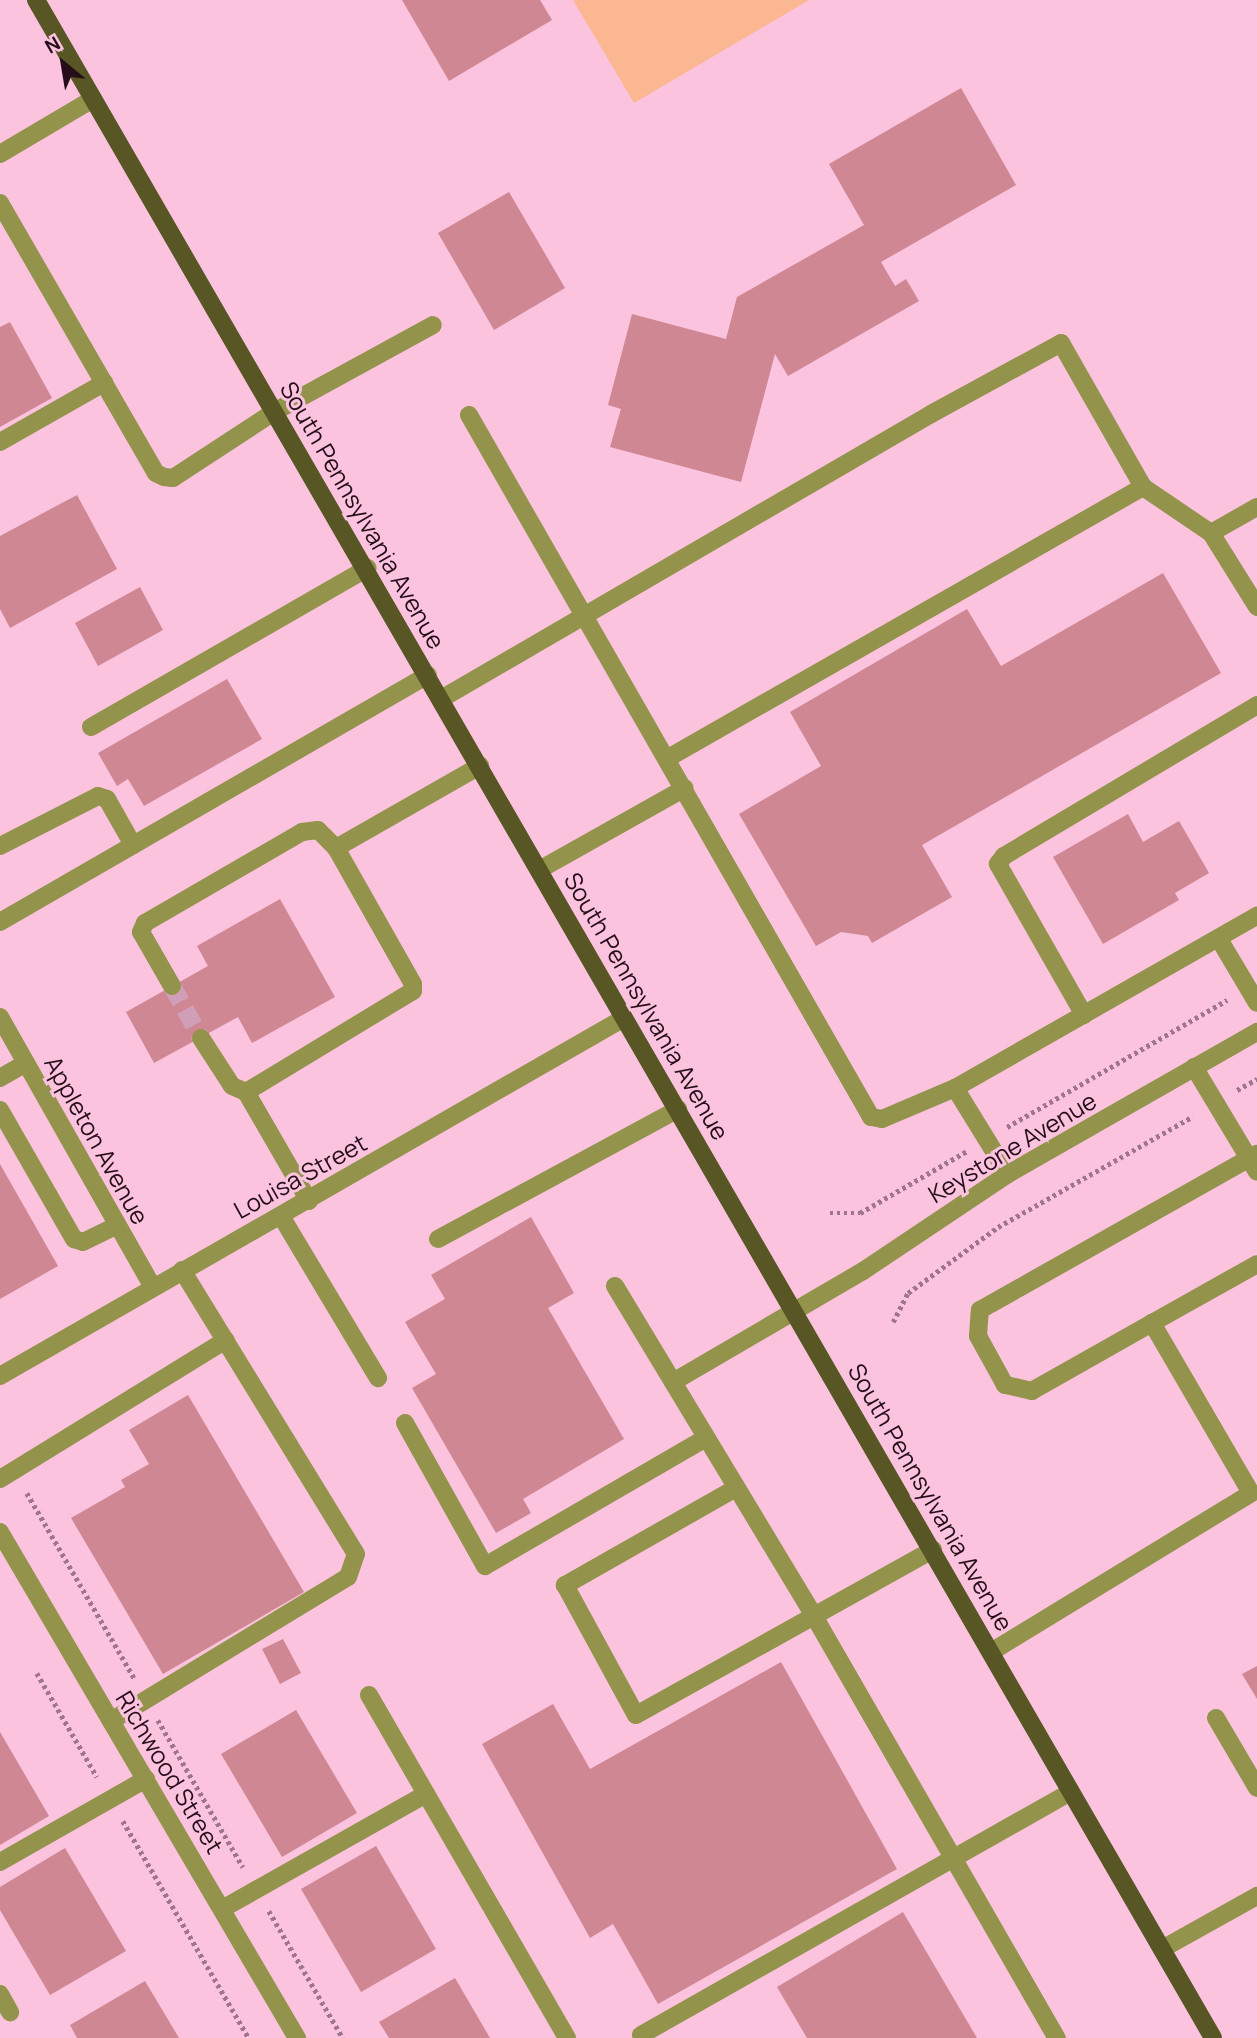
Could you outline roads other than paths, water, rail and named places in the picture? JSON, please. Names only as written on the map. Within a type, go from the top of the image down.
[{"type":"main road","name":"South Pennsylvania Avenue","points":[[36,0],[367,568],[624,1018],[797,1312],[1069,1793],[1213,2038]]},
{"type":"street","points":[[0,155],[93,99]]},
{"type":"street","points":[[0,202],[156,473],[164,477],[173,478],[274,412],[433,325]]},
{"type":"street","points":[[441,699],[1061,343],[1143,487],[1212,533],[1257,607]]},
{"type":"street","points":[[0,442],[104,383]]},
{"type":"street","points":[[469,415],[587,614],[871,1117],[882,1119],[955,1088],[1257,916]]},
{"type":"street","points":[[668,758],[1143,487]]},
{"type":"street","points":[[1212,533],[1257,507]]},
{"type":"street","points":[[90,727],[367,568]]},
{"type":"street","points":[[0,922],[428,675]]},
{"type":"street","points":[[1084,1015],[998,864],[1016,849],[1257,705]]},
{"type":"street","points":[[336,848],[480,766]]},
{"type":"street","points":[[539,870],[685,788]]},
{"type":"street","points":[[0,846],[98,796],[107,799],[133,845]]},
{"type":"street","points":[[172,986],[141,932],[145,923],[302,832],[318,830],[336,848],[413,984],[413,991],[246,1092]]},
{"type":"street","points":[[1219,939],[1253,996]]},
{"type":"street","name":"Appleton Avenue","points":[[0,1017],[116,1226],[153,1287]]},
{"type":"street","name":"Louisa Street","points":[[0,1376],[624,1018]]},
{"type":"street","name":"Keystone Avenue","points":[[673,1382],[797,1312],[1008,1174],[1257,1032]]},
{"type":"street","points":[[201,1038],[232,1086],[246,1092],[309,1201]]},
{"type":"street","points":[[0,1078],[26,1063]]},
{"type":"street","points":[[1194,1067],[1254,1162],[980,1310],[978,1336],[1005,1385],[1032,1391],[1257,1264]]},
{"type":"street","points":[[955,1088],[1008,1174]]},
{"type":"street","points":[[438,1239],[678,1109]]},
{"type":"street","points":[[0,1110],[74,1239],[83,1242],[116,1226]]},
{"type":"street","points":[[281,1216],[378,1378]]},
{"type":"street","points":[[111,1721],[348,1577],[356,1554],[182,1270]]},
{"type":"street","points":[[615,1286],[814,1616],[1057,2038]]},
{"type":"street","points":[[991,1652],[1254,1499],[1152,1323]]},
{"type":"street","points":[[7,1475],[226,1340]]},
{"type":"street","points":[[405,1423],[485,1566],[706,1438]]},
{"type":"street","points":[[736,1488],[565,1585],[636,1716],[933,1550]]},
{"type":"street","name":"Richwood Street","points":[[0,1532],[297,2038]]},
{"type":"street","points":[[369,1695],[567,2038]]},
{"type":"street","points":[[1216,1718],[1257,1788]]},
{"type":"street","points":[[0,1862],[146,1779]]},
{"type":"street","points":[[641,2035],[1069,1793]]},
{"type":"street","points":[[222,1909],[426,1794]]},
{"type":"street","points":[[1162,1949],[1257,1896]]},
{"type":"street","points":[[0,1994],[10,2012]]},
{"type":"tunnel","points":[[172,986],[201,1038]]}]
